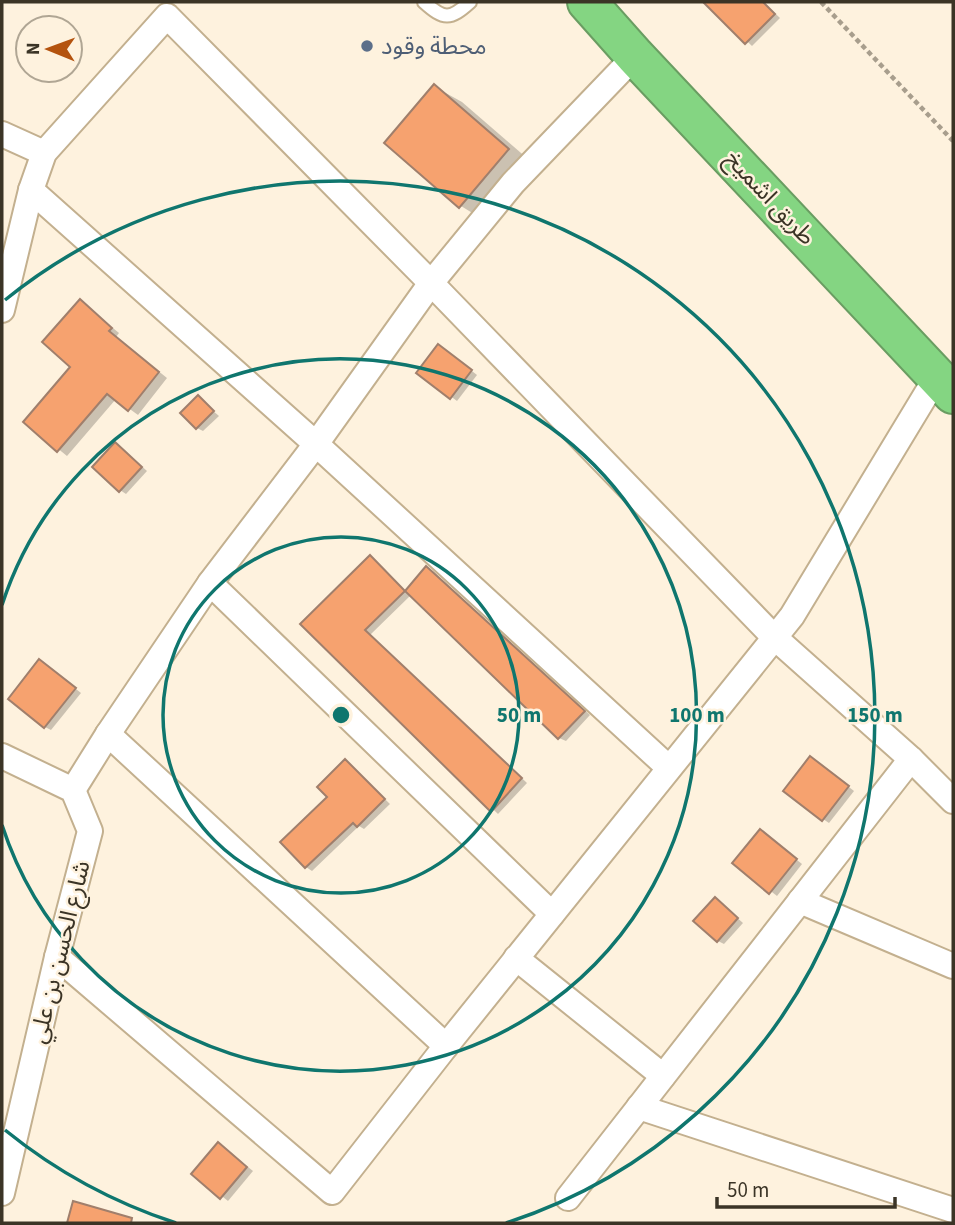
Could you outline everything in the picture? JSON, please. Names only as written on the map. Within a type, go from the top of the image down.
[{"type":"highway","name":"طريق اشميخ","points":[[587,2],[945,386]]},
{"type":"street","points":[[2,310],[31,190],[44,153],[174,9],[430,283],[773,636],[911,759],[953,801]]},
{"type":"street","points":[[2,756],[73,789],[107,734],[210,583],[316,444],[430,283],[513,183],[635,56]]},
{"type":"street","points":[[2,134],[44,153]]},
{"type":"street","points":[[31,190],[316,444],[669,768]]},
{"type":"street","points":[[57,957],[332,1192],[446,1045],[803,599],[945,386]]},
{"type":"street","points":[[210,583],[552,914]]},
{"type":"street","points":[[107,734],[446,1045]]},
{"type":"street","points":[[568,1198],[911,759]]},
{"type":"street","name":"شارع الحسن بن علي","points":[[2,1193],[57,957],[90,831],[73,789]]},
{"type":"street","points":[[800,901],[953,966]]},
{"type":"street","points":[[516,958],[663,1076]]},
{"type":"street","points":[[639,1107],[953,1210]]},
{"type":"lane","points":[[424,2],[436,13],[448,16],[470,2]]},
{"type":"path","points":[[821,2],[953,141]]},
{"type":"building","points":[[703,2],[763,2],[775,14],[745,44]]},
{"type":"building","points":[[434,84],[509,149],[459,208],[384,143]]},
{"type":"building","points":[[80,299],[112,328],[109,331],[159,372],[128,411],[107,394],[57,452],[23,422],[70,367],[42,342]]},
{"type":"building","points":[[438,344],[472,370],[450,399],[416,373]]},
{"type":"building","points":[[198,395],[214,411],[196,429],[180,413]]},
{"type":"building","points":[[115,442],[142,467],[119,492],[92,467]]},
{"type":"building","points":[[370,555],[405,591],[365,630],[522,778],[491,812],[300,624]]},
{"type":"building","points":[[426,566],[585,711],[558,739],[405,591]]},
{"type":"building","points":[[39,659],[76,688],[44,728],[8,699]]},
{"type":"building","points":[[810,756],[849,786],[822,821],[783,791]]},
{"type":"building","points":[[345,759],[385,799],[357,827],[353,823],[305,868],[280,842],[327,797],[317,787]]},
{"type":"building","points":[[760,829],[797,859],[769,894],[732,863]]},
{"type":"building","points":[[715,897],[738,918],[717,942],[693,921]]},
{"type":"building","points":[[218,1142],[247,1167],[220,1199],[191,1174]]},
{"type":"building","points":[[73,1201],[132,1218],[131,1223],[67,1223]]},
{"type":"place","name":"محطة وقود","points":[[367,46]]}]
